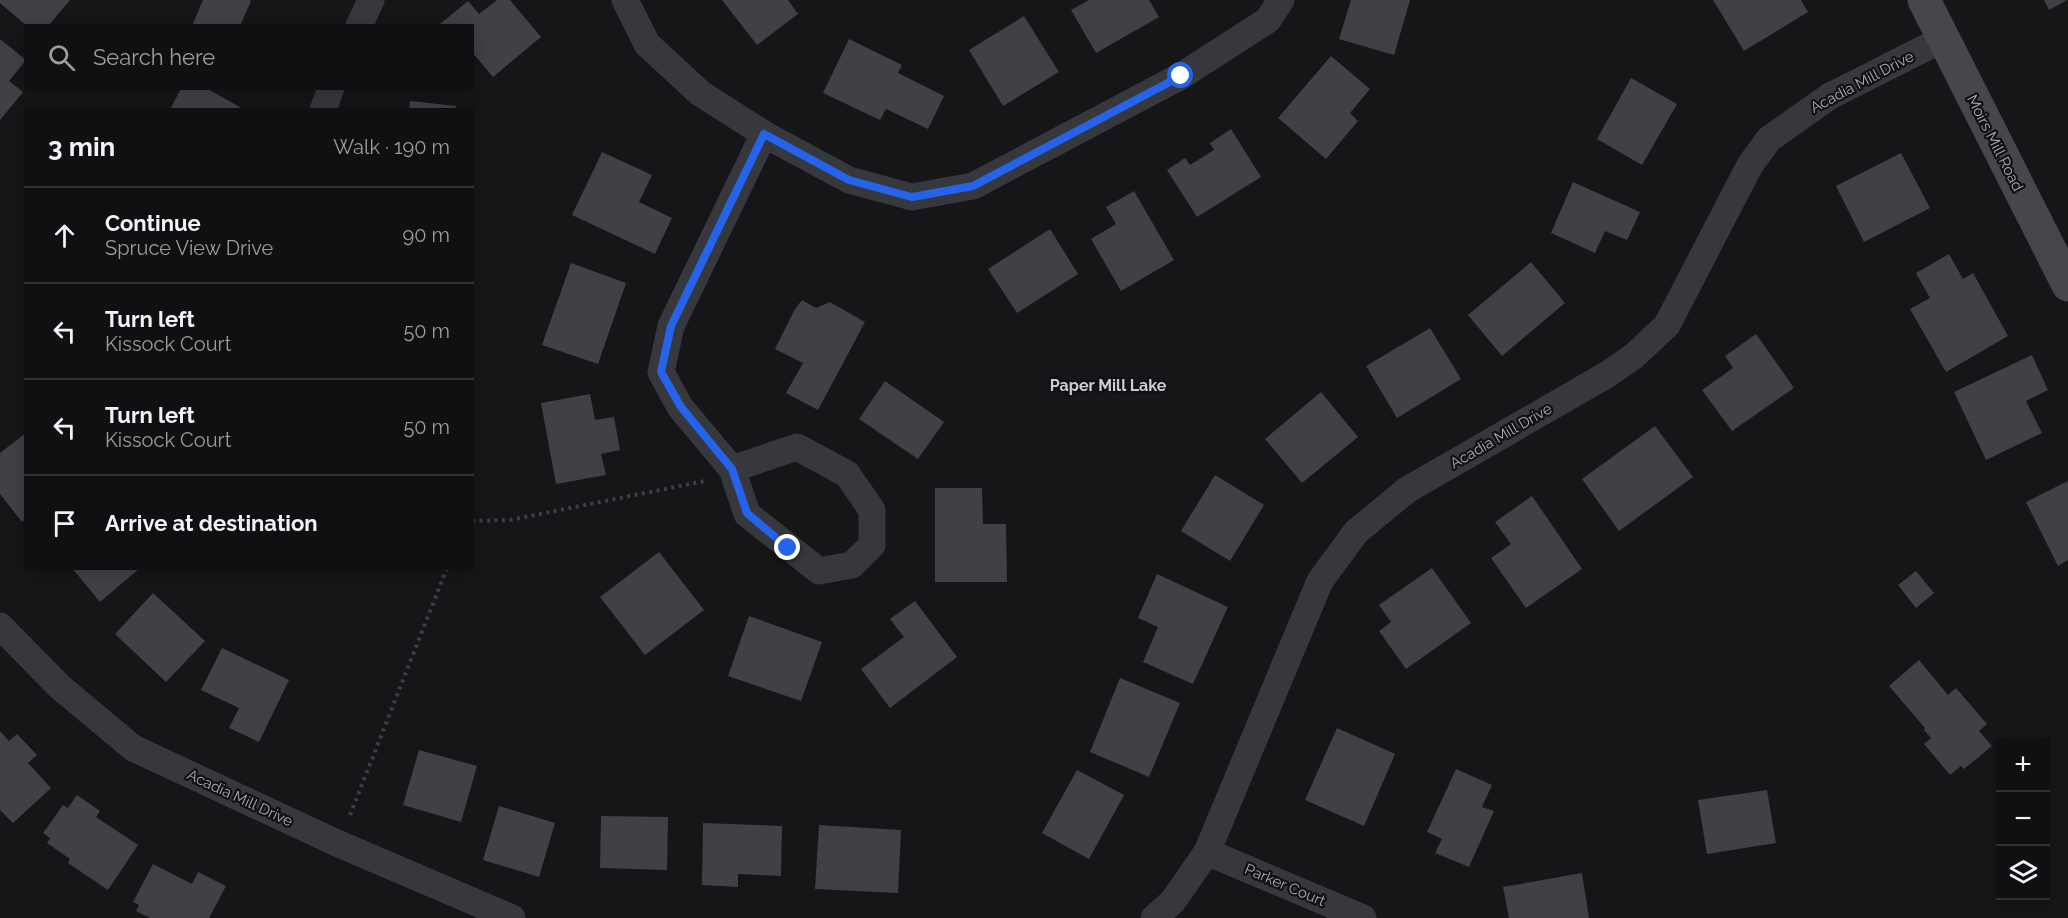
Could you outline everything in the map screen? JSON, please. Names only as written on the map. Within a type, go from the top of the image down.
[{"type":"street","points":[[360,24],[371,0]]},
{"type":"street","points":[[625,0],[647,44],[700,93],[764,134],[849,180],[912,197],[973,186],[1181,76],[1268,20],[1281,0]]},
{"type":"street","name":"Moirs Mill Road","points":[[1924,0],[2068,285]]},
{"type":"street","name":"Acadia Mill Drive","points":[[1154,918],[1173,901],[1207,852],[1320,581],[1356,532],[1407,490],[1608,374],[1634,356],[1667,325],[1750,165],[1769,139],[1830,96],[1943,39]]},
{"type":"street","points":[[323,108],[331,90]]},
{"type":"street","points":[[732,469],[797,447],[848,474],[872,510],[872,545],[852,565],[819,571],[747,513],[732,469],[681,407],[661,372],[671,326],[764,134]]},
{"type":"street","name":"Acadia Mill Drive","points":[[0,626],[60,687],[133,748],[339,844],[475,911],[512,918]]},
{"type":"street","name":"Parker Court","points":[[1207,852],[1363,918]]},
{"type":"path","points":[[474,521],[510,520],[707,480],[732,469]]},
{"type":"path","points":[[339,844],[446,570]]},
{"type":"building","points":[[0,0],[70,0],[50,24],[25,24],[0,3]]},
{"type":"building","points":[[203,0],[251,1],[241,24],[193,24]]},
{"type":"building","points":[[497,0],[510,0],[541,37],[493,77],[474,54],[474,24],[440,24],[468,1],[479,14]]},
{"type":"building","points":[[722,0],[788,0],[798,14],[757,45]]},
{"type":"building","points":[[1089,0],[1149,0],[1159,17],[1096,53],[1071,10]]},
{"type":"building","points":[[1351,0],[1410,0],[1394,55],[1339,39]]},
{"type":"building","points":[[1713,0],[1801,0],[1808,12],[1744,51]]},
{"type":"building","points":[[2044,0],[2067,0],[2049,10]]},
{"type":"building","points":[[1024,16],[1059,72],[1003,106],[969,50]]},
{"type":"building","points":[[0,39],[24,58],[24,62],[9,81],[23,92],[0,120]]},
{"type":"building","points":[[849,39],[902,65],[898,73],[944,96],[928,129],[886,109],[880,120],[823,93]]},
{"type":"building","points":[[1331,56],[1370,89],[1350,113],[1358,121],[1326,159],[1278,118]]},
{"type":"building","points":[[1631,78],[1677,104],[1642,165],[1597,139]]},
{"type":"building","points":[[180,90],[210,90],[241,108],[171,108]]},
{"type":"building","points":[[410,101],[456,106],[456,108],[409,108]]},
{"type":"building","points":[[1231,129],[1261,177],[1197,217],[1167,170],[1185,158],[1190,165],[1214,150],[1210,143]]},
{"type":"building","points":[[602,152],[652,175],[639,202],[672,218],[655,254],[572,215]]},
{"type":"building","points":[[1901,153],[1930,208],[1864,242],[1836,186]]},
{"type":"building","points":[[1573,182],[1640,212],[1627,240],[1605,231],[1595,253],[1551,233]]},
{"type":"building","points":[[1134,191],[1174,260],[1121,291],[1091,239],[1116,224],[1106,207]]},
{"type":"building","points":[[1050,229],[1078,274],[1017,313],[988,269]]},
{"type":"building","points":[[1949,254],[1963,279],[1973,273],[2008,336],[1946,372],[1910,309],[1930,298],[1916,273]]},
{"type":"building","points":[[1531,262],[1565,303],[1502,356],[1468,315]]},
{"type":"building","points":[[571,263],[626,283],[598,364],[542,345]]},
{"type":"building","points":[[802,300],[816,308],[830,302],[865,322],[818,410],[786,393],[803,363],[775,349]]},
{"type":"building","points":[[1430,328],[1461,379],[1397,418],[1366,366]]},
{"type":"building","points":[[1756,334],[1794,388],[1732,431],[1702,390],[1733,368],[1725,356]]},
{"type":"building","points":[[2032,355],[2048,390],[2026,401],[2042,433],[1986,460],[1954,392]]},
{"type":"building","points":[[885,381],[944,422],[918,459],[859,419]]},
{"type":"building","points":[[1321,392],[1358,437],[1302,483],[1265,439]]},
{"type":"building","points":[[590,394],[595,420],[614,417],[620,450],[601,454],[606,475],[556,484],[541,403]]},
{"type":"building","points":[[1655,426],[1693,477],[1619,531],[1582,479]]},
{"type":"building","points":[[24,435],[24,520],[22,522],[0,494],[0,453]]},
{"type":"building","points":[[1215,475],[1264,505],[1230,561],[1181,531]]},
{"type":"building","points":[[2068,481],[2068,560],[2058,566],[2026,502]]},
{"type":"building","points":[[935,488],[982,488],[983,524],[1006,524],[1007,582],[935,582]]},
{"type":"building","points":[[1532,496],[1582,569],[1526,608],[1491,558],[1511,544],[1495,522]]},
{"type":"building","points":[[659,552],[704,610],[645,655],[600,597]]},
{"type":"building","points":[[1432,568],[1471,623],[1406,669],[1379,631],[1391,622],[1379,605]]},
{"type":"building","points":[[74,570],[138,570],[100,602]]},
{"type":"building","points":[[1916,571],[1934,593],[1916,608],[1898,585]]},
{"type":"building","points":[[1157,574],[1228,607],[1193,684],[1143,662],[1158,627],[1138,618]]},
{"type":"building","points":[[153,593],[205,641],[166,682],[115,634]]},
{"type":"building","points":[[915,601],[957,657],[890,708],[861,669],[904,637],[890,619]]},
{"type":"building","points":[[749,616],[822,642],[801,701],[728,676]]},
{"type":"building","points":[[222,648],[289,680],[259,742],[229,728],[239,708],[201,690]]},
{"type":"building","points":[[1919,660],[1948,695],[1956,688],[1987,724],[1979,731],[1992,746],[1964,769],[1961,766],[1950,775],[1924,744],[1931,738],[1924,730],[1925,728],[1889,686]]},
{"type":"building","points":[[1120,678],[1180,703],[1149,777],[1090,752]]},
{"type":"building","points":[[1337,728],[1395,754],[1364,826],[1305,800]]},
{"type":"building","points":[[0,731],[9,741],[17,734],[37,755],[28,763],[51,788],[13,823],[0,810]]},
{"type":"building","points":[[419,750],[477,766],[461,822],[403,805]]},
{"type":"building","points":[[1456,769],[1492,785],[1482,807],[1494,811],[1469,867],[1435,853],[1442,839],[1427,832]]},
{"type":"building","points":[[1077,770],[1124,795],[1089,859],[1042,833]]},
{"type":"building","points":[[1767,790],[1776,843],[1707,854],[1698,800]]},
{"type":"building","points":[[77,795],[100,811],[96,817],[138,845],[108,890],[68,863],[70,859],[47,843],[50,838],[43,833],[63,805],[68,808]]},
{"type":"building","points":[[499,806],[555,823],[539,877],[483,860]]},
{"type":"building","points":[[601,816],[668,817],[667,870],[600,868]]},
{"type":"building","points":[[703,823],[782,826],[781,876],[738,874],[738,887],[702,885]]},
{"type":"building","points":[[819,825],[901,830],[898,893],[815,889]]},
{"type":"building","points":[[153,864],[192,884],[198,872],[226,886],[209,918],[150,918],[136,911],[139,905],[133,902]]},
{"type":"building","points":[[1582,873],[1589,918],[1509,918],[1503,887]]},
{"type":"district","name":"Paper Mill Lake","points":[[1108,385]]},
{"type":"route","points":[[788,548],[747,513],[732,469],[681,407],[661,372],[671,326],[764,134],[849,180],[912,197],[973,186],[1181,76]]}]
